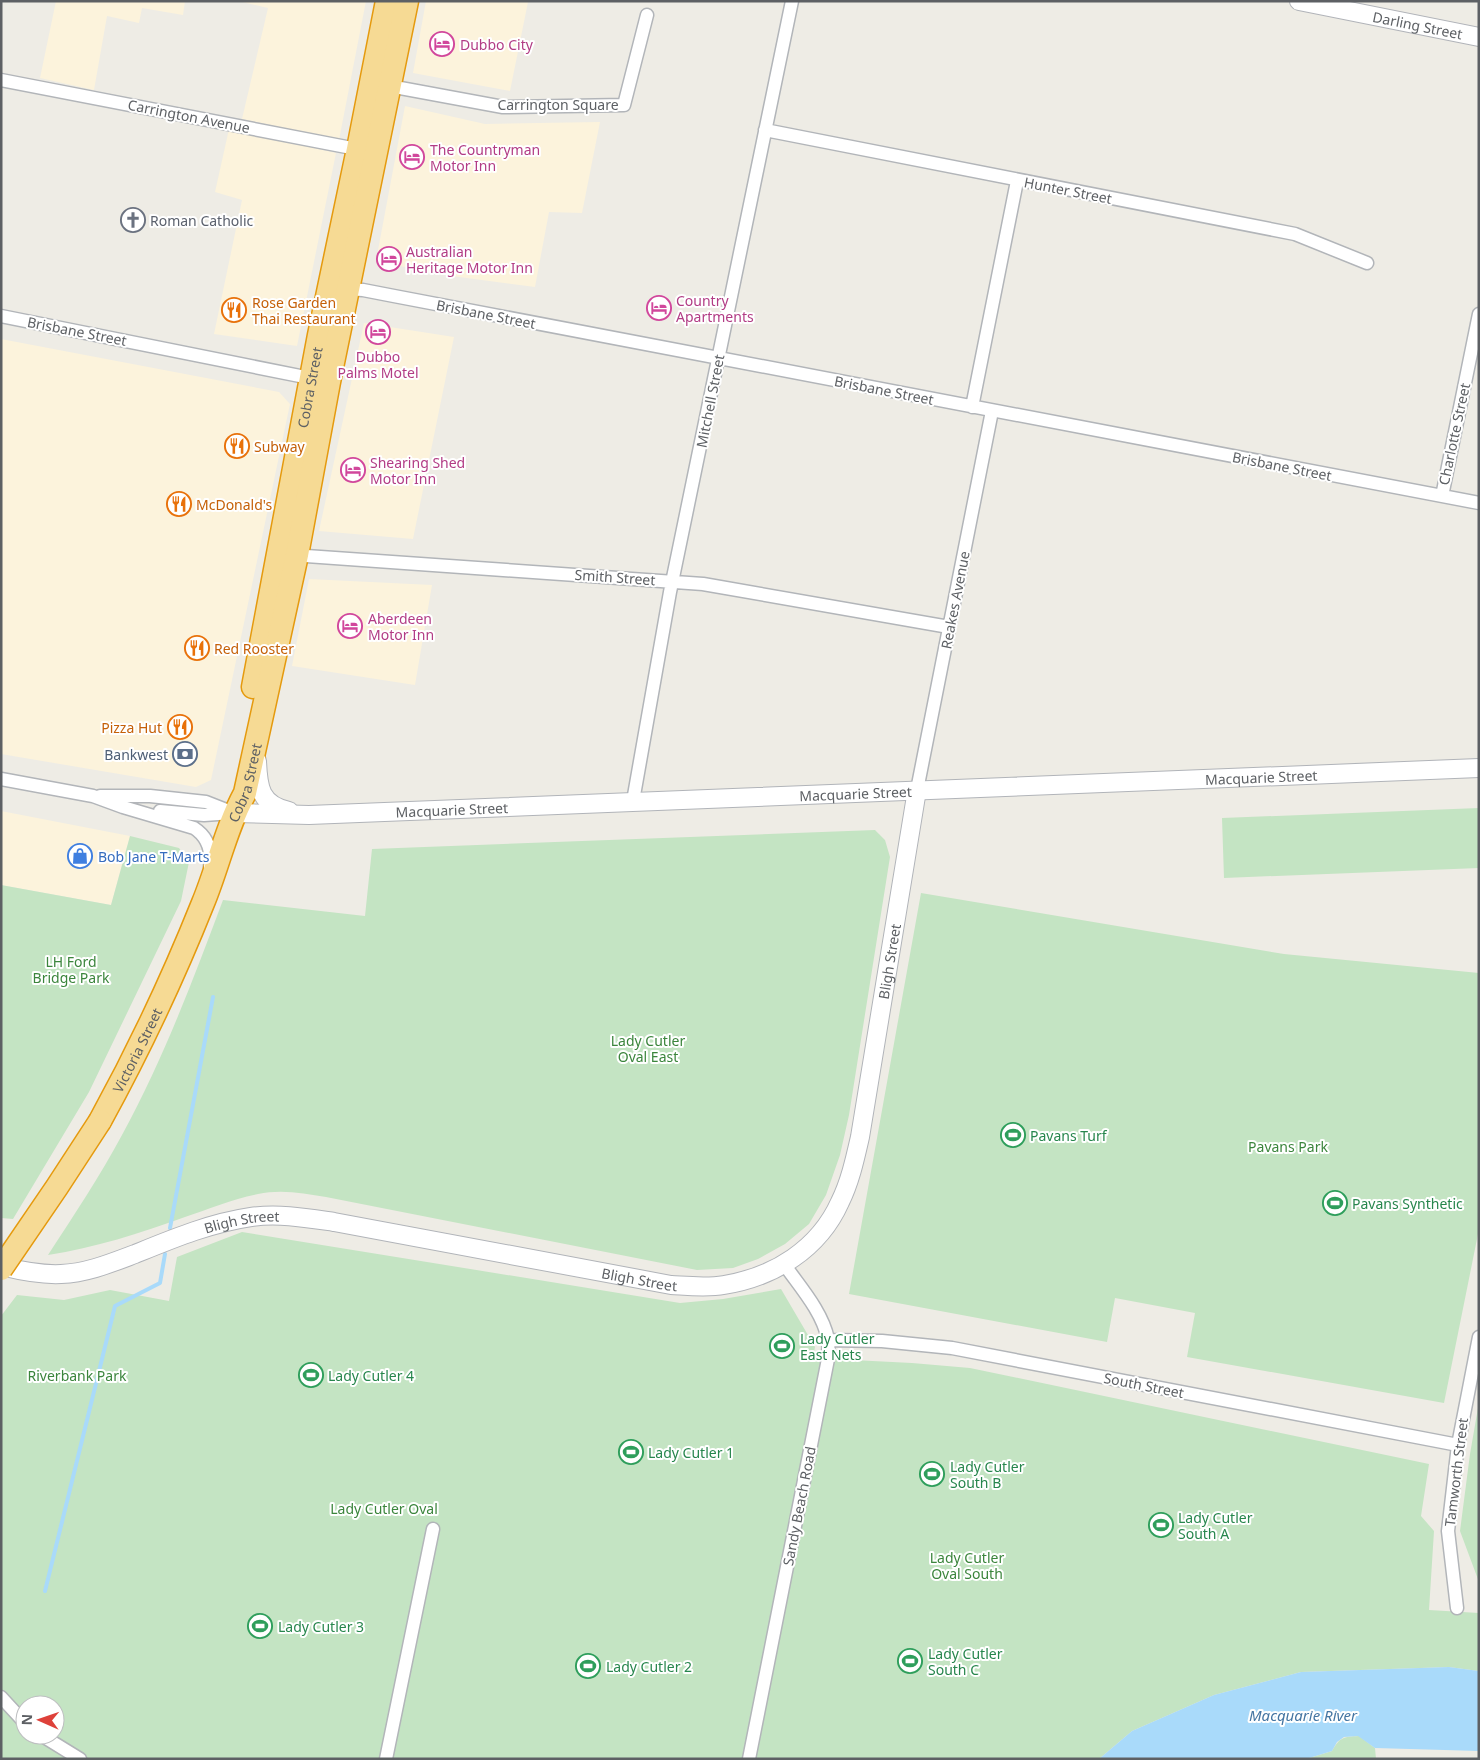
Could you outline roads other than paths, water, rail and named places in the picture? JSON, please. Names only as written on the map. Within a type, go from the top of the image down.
[{"type":"highway","name":"Cobra Street","points":[[381,85],[387,1]]},
{"type":"highway","name":"Cobra Street","points":[[320,380],[319,335],[367,151],[381,85],[407,1]]},
{"type":"highway","name":"Cobra Street","points":[[234,813],[245,793],[256,741],[287,554],[320,380],[348,288],[367,151]]},
{"type":"highway","name":"Cobra Street","points":[[234,813],[232,792],[287,554]]},
{"type":"highway","name":"Victoria Street","points":[[1,1267],[100,1121],[127,1072],[160,1006],[208,890],[234,813]]},
{"type":"street","name":"Mitchell Street","points":[[633,801],[673,581],[792,1]]},
{"type":"street","name":"Darling Street","points":[[1309,2],[1479,37]]},
{"type":"street","name":"Carrington Square","points":[[381,85],[503,107],[624,105],[647,15]]},
{"type":"street","name":"Carrington Avenue","points":[[1,80],[367,151]]},
{"type":"street","name":"Hunter Street","points":[[765,130],[1017,181],[1295,234],[1367,263]]},
{"type":"street","points":[[972,407],[1017,181]]},
{"type":"street","points":[[319,335],[333,296],[337,291],[348,288]]},
{"type":"street","name":"Brisbane Street","points":[[348,288],[1479,503]]},
{"type":"street","name":"Charlotte Street","points":[[1442,496],[1479,314]]},
{"type":"street","name":"Brisbane Street","points":[[1,316],[320,380]]},
{"type":"street","name":"Reakes Avenue","points":[[917,790],[992,411]]},
{"type":"street","name":"Smith Street","points":[[287,554],[703,584],[949,627]]},
{"type":"street","points":[[256,741],[258,785],[267,801],[280,809],[309,815]]},
{"type":"street","name":"Macquarie Street","points":[[123,807],[204,815],[234,813],[309,815],[1479,768]]},
{"type":"street","name":"Macquarie Street","points":[[1,779],[93,796],[123,807],[185,824],[201,833],[207,840],[211,863],[208,890]]},
{"type":"street","name":"Bligh Street","points":[[1,1267],[40,1274],[80,1272],[100,1267],[221,1223],[251,1217],[280,1215],[334,1222],[671,1285],[696,1287],[723,1286],[767,1274],[808,1248],[840,1203],[852,1171],[860,1137],[917,790]]},
{"type":"street","name":"Macquarie Street","points":[[93,796],[150,796],[206,802],[234,813]]},
{"type":"street","name":"Sandy Beach Road","points":[[749,1759],[825,1377],[828,1340],[822,1322],[813,1305],[784,1264]]},
{"type":"street","name":"Tamworth Street","points":[[1457,1608],[1448,1531],[1458,1445],[1479,1337]]},
{"type":"street","name":"South Street","points":[[828,1340],[882,1341],[952,1348],[1458,1445]]},
{"type":"street","points":[[386,1759],[433,1528]]},
{"type":"street","points":[[1,1697],[15,1712]]},
{"type":"street","points":[[57,1745],[80,1759]]},
{"type":"water","name":"Macquarie River","points":[[1449,1667],[1479,1671],[1479,1751],[1375,1748],[1358,1736],[1344,1737],[1337,1742],[1332,1751],[1306,1759],[1099,1759],[1132,1731],[1214,1695],[1301,1672]]},
{"type":"waterway","points":[[170,1228],[213,997]]},
{"type":"waterway","points":[[45,1591],[115,1306],[160,1283],[165,1254]]},
{"type":"place","name":"Dubbo City","points":[[442,44]]},
{"type":"place","name":"The Countryman Motor Inn","points":[[412,157]]},
{"type":"place","name":"Roman Catholic","points":[[133,220]]},
{"type":"place","name":"Australian Heritage Motor Inn","points":[[389,259]]},
{"type":"place","name":"Country Apartments","points":[[659,308]]},
{"type":"place","name":"Rose Garden Thai Restaurant","points":[[234,310]]},
{"type":"place","name":"Dubbo Palms Motel","points":[[378,332]]},
{"type":"place","name":"Subway","points":[[237,446]]},
{"type":"place","name":"Shearing Shed Motor Inn","points":[[353,470]]},
{"type":"place","name":"McDonald's","points":[[179,504]]},
{"type":"place","name":"Aberdeen Motor Inn","points":[[350,626]]},
{"type":"place","name":"Red Rooster","points":[[197,648]]},
{"type":"place","name":"Pizza Hut","points":[[180,727]]},
{"type":"place","name":"Bankwest","points":[[185,754]]},
{"type":"place","name":"Bob Jane T-Marts","points":[[80,856]]},
{"type":"place","name":"Pavans Turf","points":[[1013,1135]]},
{"type":"place","name":"Pavans Synthetic","points":[[1335,1203]]},
{"type":"place","name":"Lady Cutler East Nets","points":[[782,1346]]},
{"type":"place","name":"Lady Cutler 4","points":[[311,1375]]},
{"type":"place","name":"Lady Cutler 1","points":[[631,1452]]},
{"type":"place","name":"Lady Cutler South B","points":[[932,1474]]},
{"type":"place","name":"Lady Cutler South A","points":[[1161,1525]]},
{"type":"place","name":"Lady Cutler 3","points":[[260,1626]]},
{"type":"place","name":"Lady Cutler South C","points":[[910,1661]]},
{"type":"place","name":"Lady Cutler 2","points":[[588,1666]]},
{"type":"park label","name":"LH Ford Bridge Park","points":[[71,970]]},
{"type":"park label","name":"Lady Cutler Oval East","points":[[648,1048]]},
{"type":"park label","name":"Pavans Park","points":[[1288,1146]]},
{"type":"park label","name":"Riverbank Park","points":[[77,1375]]},
{"type":"park label","name":"Lady Cutler Oval","points":[[384,1508]]},
{"type":"park label","name":"Lady Cutler Oval South","points":[[967,1565]]}]
